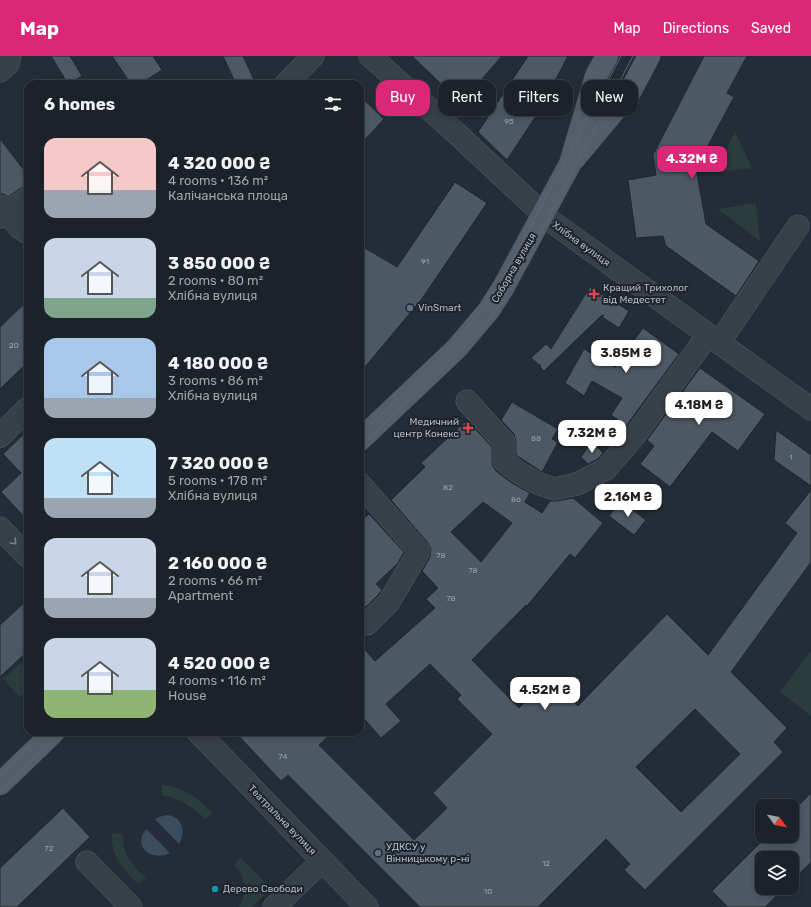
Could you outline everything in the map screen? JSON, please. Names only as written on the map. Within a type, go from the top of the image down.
[{"type":"main road","name":"Соборна вулиця","points":[[364,436],[457,348],[489,310],[503,288],[570,164],[596,76],[607,56]]},
{"type":"main road","points":[[570,164],[630,92],[649,56]]},
{"type":"main road","points":[[0,784],[50,736]]},
{"type":"street","points":[[0,71],[8,64],[10,56]]},
{"type":"street","points":[[290,80],[313,56]]},
{"type":"street","name":"Хлібна вулиця","points":[[370,56],[455,132],[543,215],[811,409]]},
{"type":"street","points":[[24,200],[2,212],[24,230]]},
{"type":"street","points":[[467,401],[504,442],[504,461],[537,483],[554,488],[576,484],[606,469],[713,339],[798,226]]},
{"type":"street","points":[[0,436],[24,412]]},
{"type":"street","points":[[364,489],[419,551],[389,602],[367,624],[364,621]]},
{"type":"street","points":[[0,528],[24,553]]},
{"type":"street","name":"Театральна вулиця","points":[[202,736],[367,907]]},
{"type":"street","points":[[274,907],[322,861]]},
{"type":"street","points":[[87,862],[131,907]]},
{"type":"shaded area","points":[[735,132],[752,168],[714,173]]},
{"type":"shaded area","points":[[756,203],[760,241],[718,209]]},
{"type":"shaded area","points":[[811,651],[811,716],[780,692]]},
{"type":"shaded area","points":[[24,660],[24,694],[20,697],[3,679]]},
{"type":"shaded area","points":[[162,785],[177,788],[190,794],[212,813],[205,819],[185,803],[174,798],[162,796]]},
{"type":"shaded area","points":[[112,833],[123,835],[126,854],[132,864],[146,878],[138,884],[119,862],[113,848]]},
{"type":"shaded area","points":[[241,858],[271,888],[252,907],[239,907],[245,891],[241,875],[234,865]]},
{"type":"water","points":[[167,815],[172,816],[182,825],[183,834],[179,844],[155,819]]},
{"type":"water","points":[[146,829],[170,853],[157,856],[146,851],[141,842],[142,836]]},
{"type":"building","points":[[51,56],[70,56],[82,76],[75,80],[66,80]]},
{"type":"building","points":[[112,56],[153,56],[162,70],[146,80],[128,80]]},
{"type":"building","points":[[223,56],[243,56],[254,80],[234,80]]},
{"type":"building","points":[[412,56],[502,56],[481,80],[438,81]]},
{"type":"building","points":[[528,56],[568,56],[556,80],[512,80]]},
{"type":"building","points":[[704,56],[747,56],[727,93],[734,97],[696,168],[706,224],[759,261],[736,296],[666,246],[663,236],[636,238],[628,180],[656,175],[653,155]]},
{"type":"building","points":[[504,92],[504,116],[536,116],[507,160],[478,132],[489,116],[496,116],[496,105]]},
{"type":"building","points":[[364,100],[376,111],[376,116],[381,116],[384,119],[364,141]]},
{"type":"building","points":[[0,139],[24,170],[24,187],[8,197],[4,194],[0,194]]},
{"type":"building","points":[[455,182],[487,203],[421,300],[364,368],[364,247],[397,267]]},
{"type":"building","points":[[590,287],[629,311],[619,328],[602,317],[604,315],[601,316],[544,371],[540,367],[541,366],[531,358],[546,344],[551,349]]},
{"type":"building","points":[[24,304],[24,366],[0,389],[0,327]]},
{"type":"building","points":[[643,328],[679,354],[626,426],[611,415],[622,398],[592,381],[584,396],[565,383],[584,349],[615,367]]},
{"type":"building","points":[[700,368],[765,414],[738,451],[712,432],[670,487],[640,464],[654,446],[647,440]]},
{"type":"building","points":[[512,402],[558,429],[552,439],[558,442],[542,472],[516,455],[516,442],[514,434],[501,420]]},
{"type":"building","points":[[467,420],[492,447],[492,461],[496,471],[512,483],[530,493],[525,502],[542,513],[550,501],[573,498],[603,523],[575,558],[570,554],[527,606],[526,605],[472,660],[519,708],[550,677],[578,706],[667,614],[708,655],[797,533],[785,523],[811,490],[811,562],[731,672],[787,728],[774,742],[783,752],[645,890],[624,870],[630,864],[606,839],[538,907],[420,907],[288,775],[281,781],[239,736],[329,736],[319,745],[414,840],[447,808],[433,793],[492,734],[457,699],[461,695],[430,664],[386,704],[401,721],[381,738],[364,719],[364,649],[375,661],[435,608],[426,599],[438,588],[422,571],[430,557],[431,549],[428,543],[391,500],[425,467],[421,463]],"holes":[[[483,502],[512,523],[481,562],[451,532]],[[695,709],[740,754],[681,812],[636,767]]]},
{"type":"building","points":[[776,430],[811,455],[811,486],[774,460]]},
{"type":"building","points":[[24,434],[24,517],[1,492],[21,473],[3,454]]},
{"type":"building","points":[[592,441],[603,453],[598,459],[588,464],[581,457]]},
{"type":"building","points":[[621,501],[646,520],[634,535],[609,516]]},
{"type":"building","points":[[369,514],[404,552],[397,564],[376,584],[382,590],[366,607],[364,607],[364,518]]},
{"type":"building","points":[[24,603],[24,655],[0,677],[0,625]]},
{"type":"building","points":[[811,793],[811,862],[799,874],[799,851],[755,851],[755,895],[778,895],[765,907],[728,907],[712,891],[760,843],[799,843],[799,805]]},
{"type":"building","points":[[63,808],[90,837],[17,907],[0,907],[0,868]]},
{"type":"tram line","points":[[364,430],[452,345],[469,326],[499,285],[621,56]]},
{"type":"tram line","points":[[364,443],[479,332],[494,313],[548,219],[633,56]]},
{"type":"tram line","points":[[0,775],[41,736]]},
{"type":"tram line","points":[[0,791],[58,736]]},
{"type":"place","name":"Кращий Трихолог від Медестет","points":[[594,294]]},
{"type":"place","name":"VinSmart","points":[[410,308]]},
{"type":"place","name":"Медичний центр Конекс","points":[[468,428]]},
{"type":"place","name":"УДКСУ у Вінницькому р-ні","points":[[378,853]]},
{"type":"place","name":"Дерево Свободи","points":[[215,889]]}]
